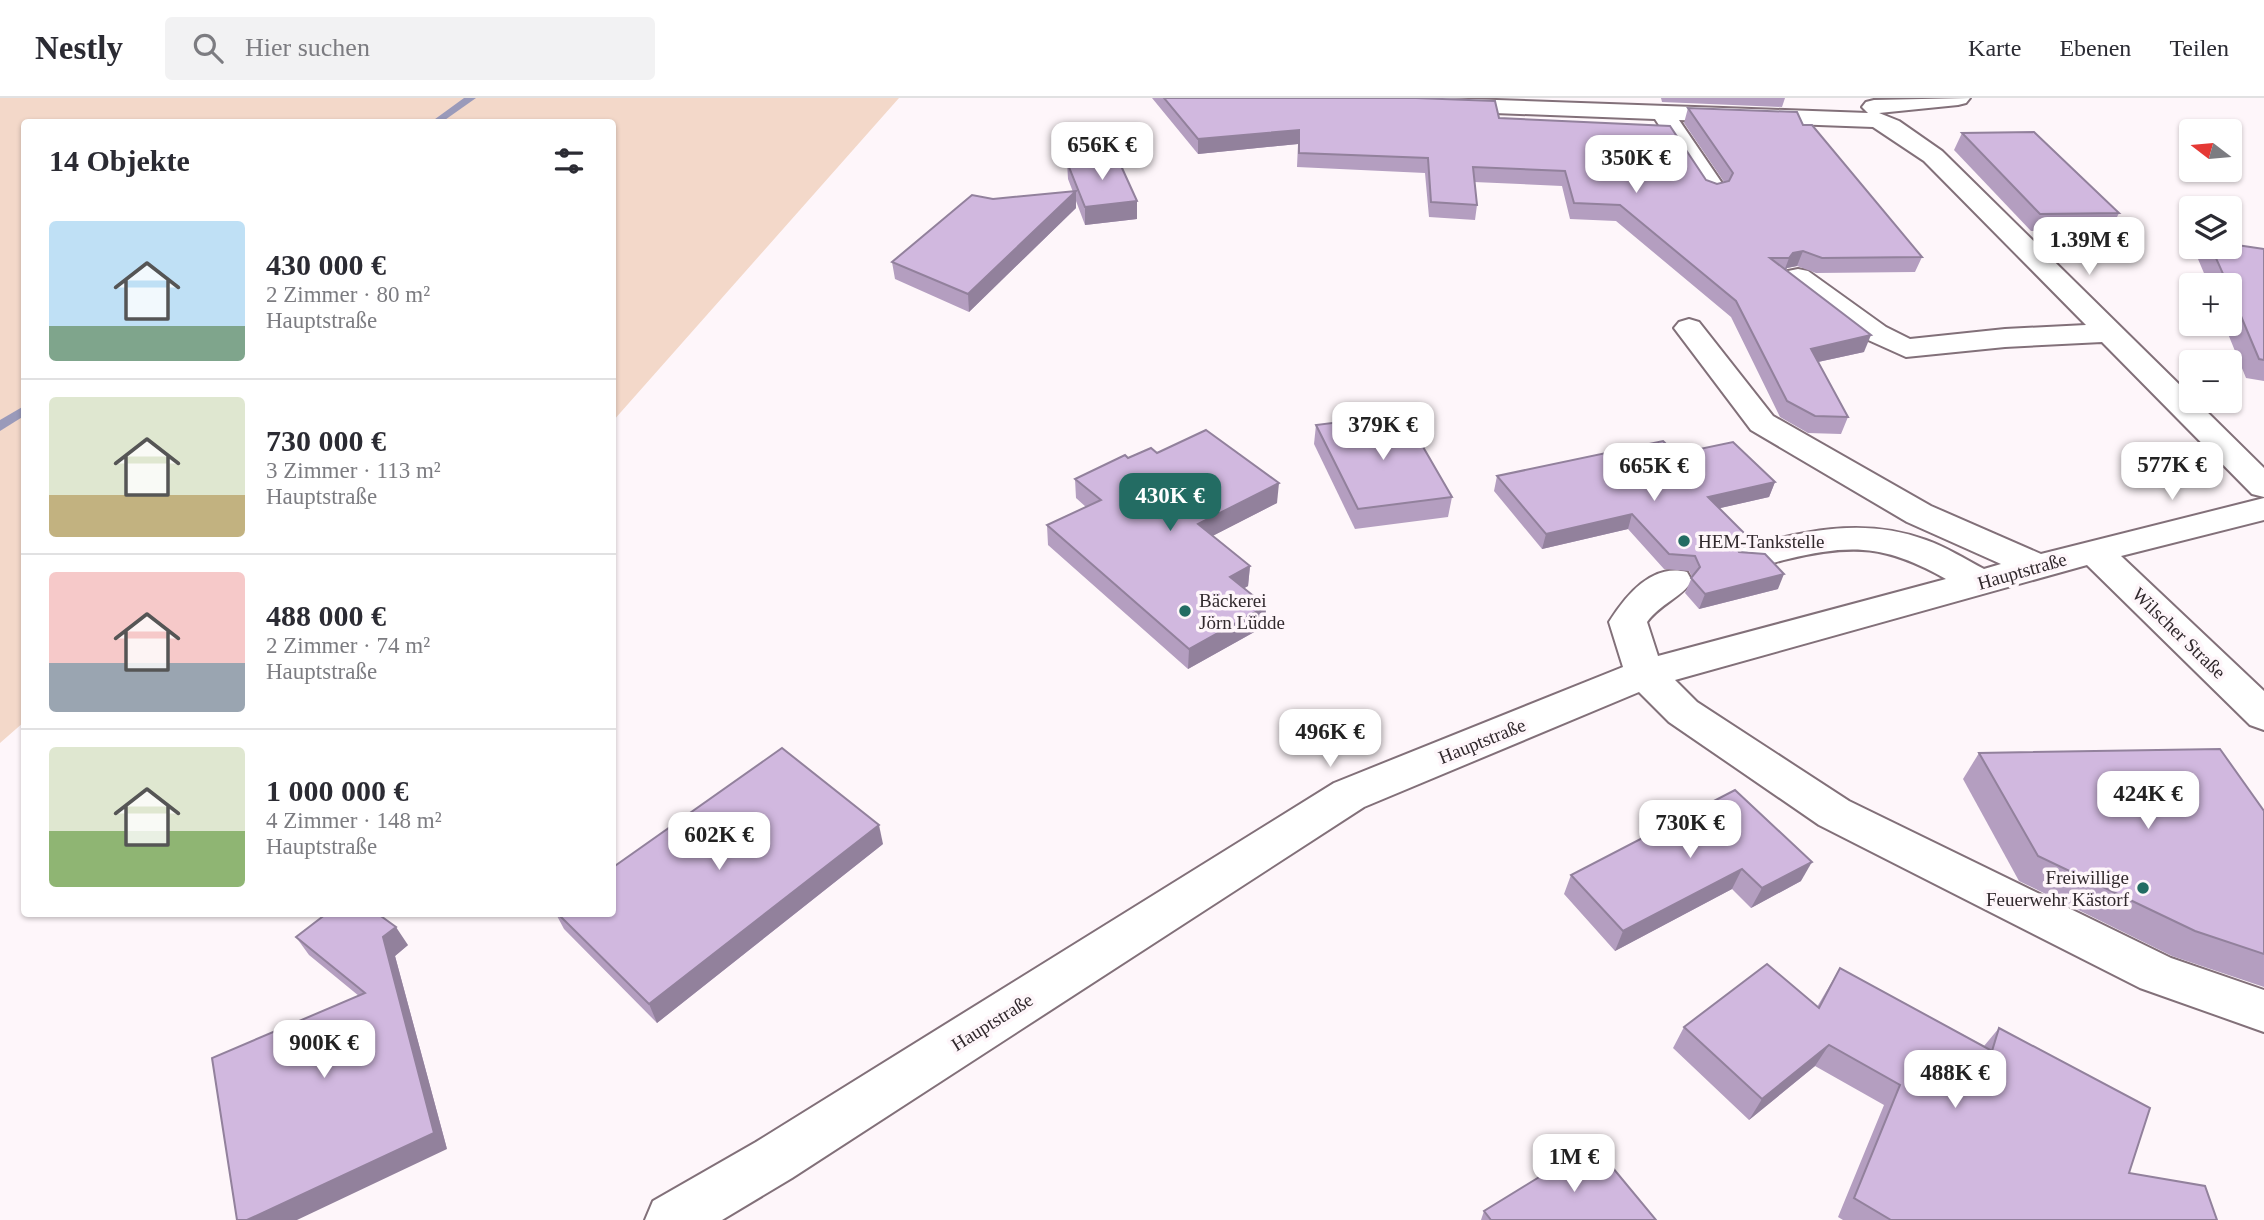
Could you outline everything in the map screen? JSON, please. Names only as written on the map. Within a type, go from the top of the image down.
[{"type":"street","points":[[1415,103],[1662,112],[1873,108],[1958,98]]},
{"type":"street","points":[[1873,108],[1891,126],[1933,156],[2264,487]]},
{"type":"street","points":[[1662,112],[1713,189]]},
{"type":"street","points":[[1798,276],[1876,333],[1906,348],[2005,338],[2109,333]]},
{"type":"street","points":[[1689,328],[1762,423],[1919,514],[2039,567]]},
{"type":"street","name":"Hauptstraße","points":[[672,1220],[774,1160],[1349,795],[1646,674],[2094,551],[2264,509]]},
{"type":"street","points":[[1748,558],[1826,539],[1857,537],[1891,540],[1914,548],[1981,583]]},
{"type":"street","name":"Wilscher Straße","points":[[2094,551],[2264,715]]},
{"type":"street","points":[[1674,581],[1653,591],[1639,604],[1628,622],[1646,674],[1683,712],[1834,813],[2157,974],[2264,1011]]},
{"type":"shaded area","points":[[0,98],[899,98],[616,418],[616,119],[21,119],[21,725],[0,743]]},
{"type":"building","points":[[1164,98],[1416,98],[1495,101],[1499,118],[1670,126],[1706,180],[1717,184],[1729,181],[1733,173],[1688,108],[1797,112],[1803,125],[1812,125],[1922,257],[1822,258],[1803,251],[1793,253],[1789,258],[1770,258],[1871,335],[1811,349],[1848,417],[1815,416],[1787,401],[1736,301],[1620,205],[1574,203],[1565,171],[1473,167],[1477,205],[1431,202],[1428,158],[1299,153],[1299,130],[1198,139]]},
{"type":"building","points":[[2034,132],[2119,213],[2040,214],[1962,133]]},
{"type":"building","points":[[1117,157],[1137,201],[1085,207],[1067,162]]},
{"type":"building","points":[[1076,191],[968,294],[892,262],[972,195],[993,199]]},
{"type":"building","points":[[2242,246],[2264,249],[2264,360],[2259,359],[2242,319],[2242,273],[2223,273],[2216,259],[2242,259]]},
{"type":"building","points":[[1404,414],[1452,497],[1358,509],[1316,425]]},
{"type":"building","points":[[1206,430],[1279,483],[1198,524],[1250,566],[1230,577],[1266,606],[1189,649],[1047,525],[1101,500],[1075,479],[1125,455],[1128,458],[1151,448],[1157,453]]},
{"type":"building","points":[[1663,441],[1676,454],[1733,442],[1775,482],[1708,497],[1743,532],[1734,541],[1739,552],[1765,554],[1784,574],[1705,594],[1691,578],[1700,567],[1695,556],[1669,554],[1632,514],[1546,534],[1497,476]]},
{"type":"building","points":[[782,748],[879,825],[649,1004],[561,917],[616,917],[616,865]]},
{"type":"building","name":"Freiwillige Feuerwehr Kästorf","points":[[2220,749],[2264,811],[2264,954],[2195,931],[2038,856],[1979,753]]},
{"type":"building","points":[[1735,790],[1812,862],[1762,888],[1742,869],[1623,931],[1571,875]]},
{"type":"building","points":[[322,917],[382,917],[396,927],[383,937],[434,1133],[247,1220],[237,1220],[212,1058],[365,993],[296,937]]},
{"type":"building","points":[[1767,964],[1819,1008],[1840,968],[1992,1051],[1999,1028],[2150,1108],[2129,1173],[2205,1186],[2217,1220],[1891,1220],[1854,1198],[1900,1085],[1829,1045],[1762,1099],[1684,1027]]},
{"type":"building","points":[[1593,1144],[1656,1220],[1491,1220],[1484,1211]]},
{"type":"waterway","points":[[440,119],[471,98]]},
{"type":"waterway","points":[[0,427],[21,412]]},
{"type":"place","name":"HEM-Tankstelle","points":[[1684,541]]},
{"type":"place","name":"Bäckerei Jörn Lüdde","points":[[1185,611]]},
{"type":"place","name":"Freiwillige Feuerwehr Kästorf","points":[[2143,888]]}]
